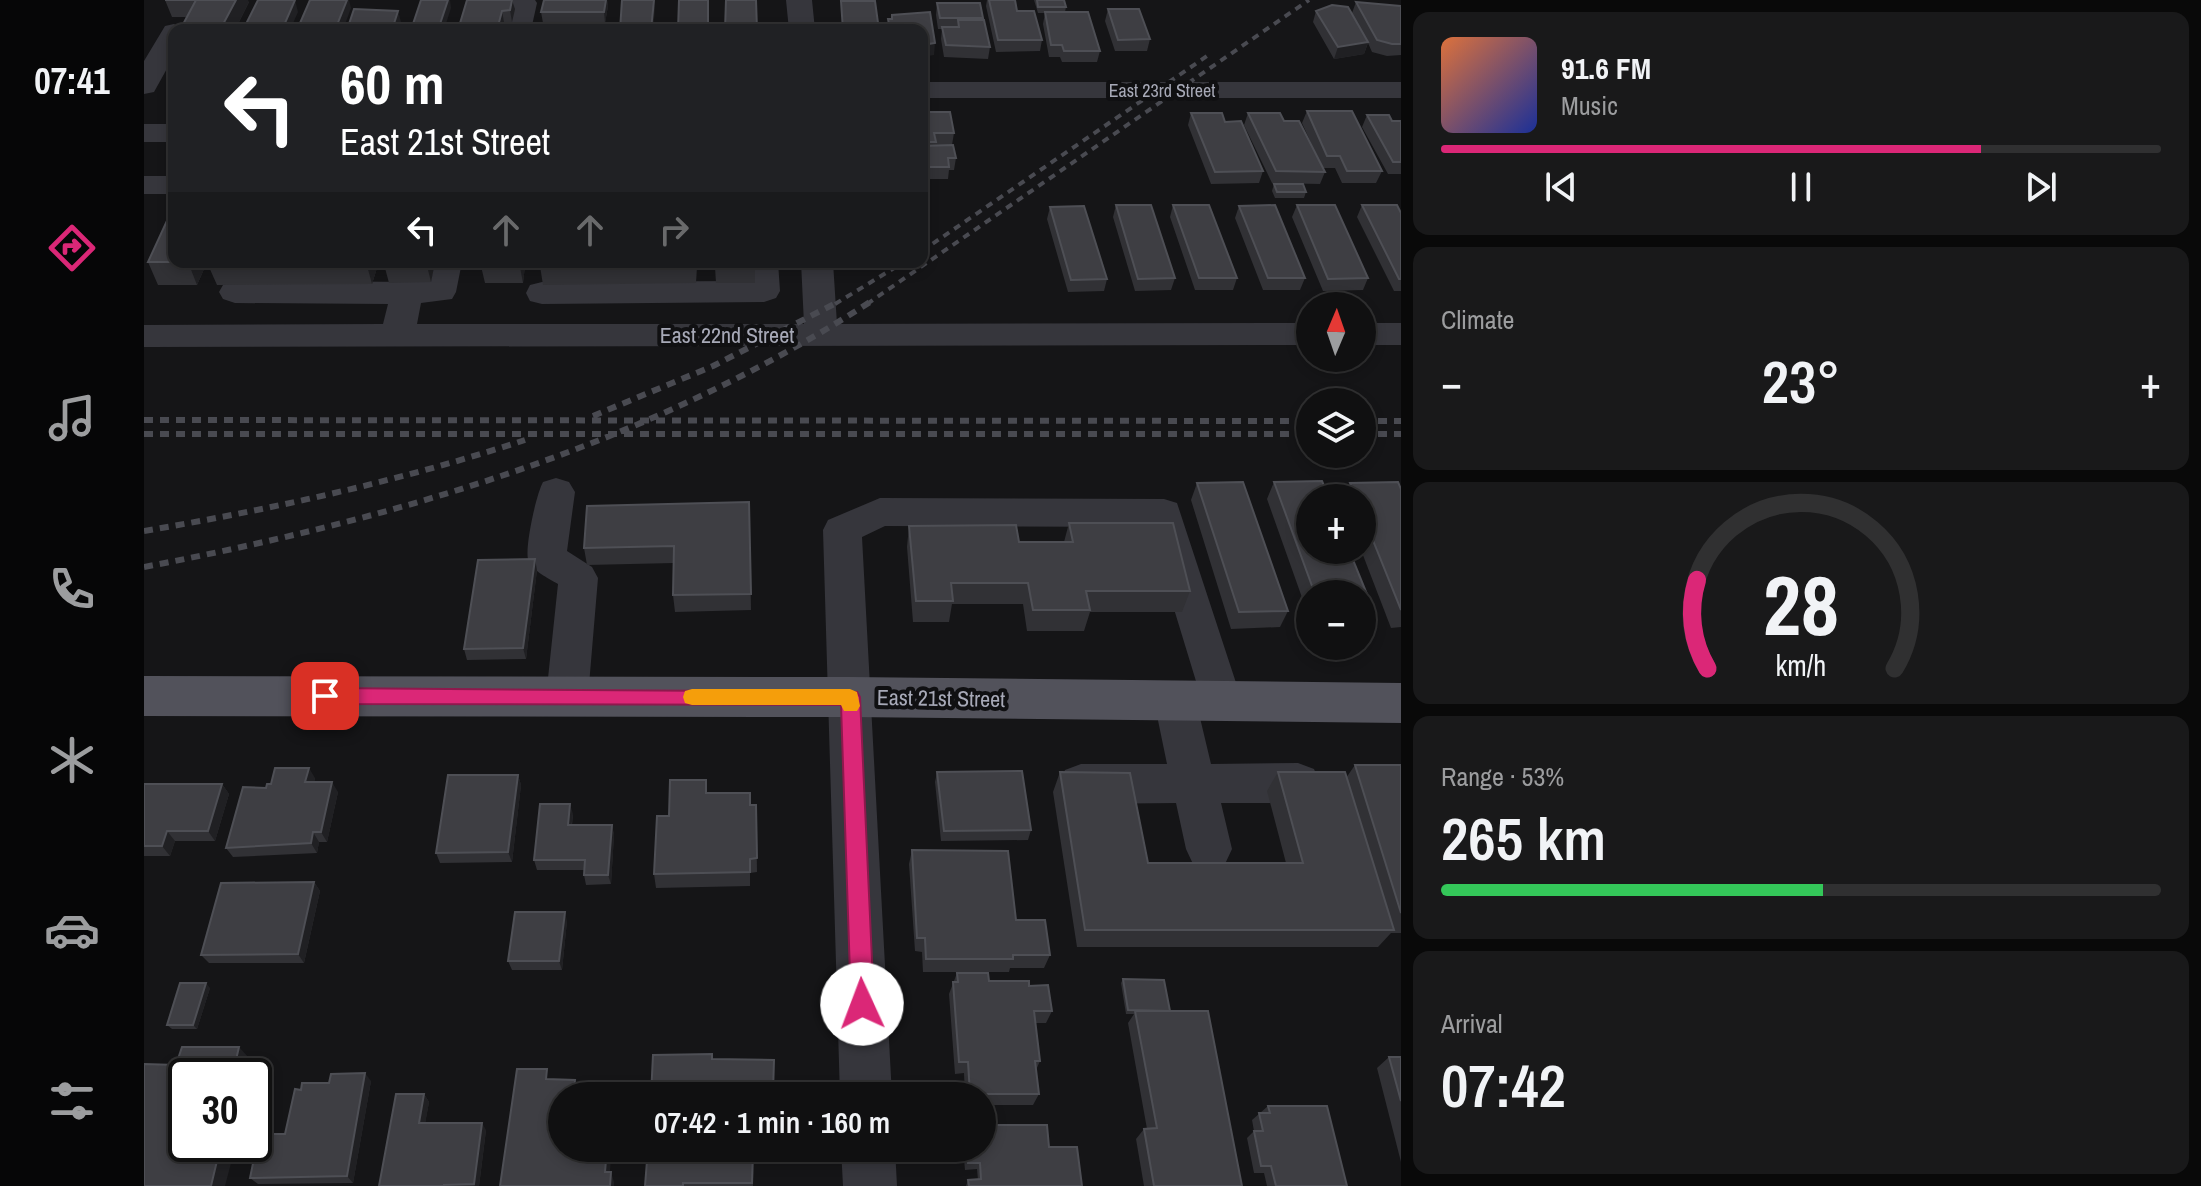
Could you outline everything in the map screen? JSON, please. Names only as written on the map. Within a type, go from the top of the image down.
[{"type":"main road","name":"East 21st Street","points":[[144,696],[850,697],[1401,703]]},
{"type":"street","points":[[799,0],[801,24]]},
{"type":"street","points":[[519,24],[524,3]]},
{"type":"street","points":[[168,43],[144,88],[168,90]]},
{"type":"street","name":"East 23rd Street","points":[[928,90],[1401,90]]},
{"type":"street","points":[[144,133],[168,133]]},
{"type":"street","points":[[144,185],[168,185]]},
{"type":"street","points":[[235,292],[440,292],[445,268]]},
{"type":"street","points":[[542,293],[764,291],[762,268]]},
{"type":"street","points":[[817,268],[821,335]]},
{"type":"street","points":[[397,336],[407,293]]},
{"type":"street","points":[[610,335],[612,293]]},
{"type":"street","name":"East 22nd Street","points":[[144,336],[1296,334]]},
{"type":"street","points":[[1376,334],[1401,334]]},
{"type":"street","points":[[556,492],[547,557],[578,578],[567,697]]},
{"type":"street","points":[[865,1082],[842,530],[880,512],[1164,513],[1221,701]]},
{"type":"street","points":[[1175,701],[1209,849]]},
{"type":"street","points":[[1057,784],[1298,783]]},
{"type":"street","points":[[869,1162],[870,1186]]},
{"type":"building","points":[[196,0],[236,0],[223,24],[183,24]]},
{"type":"building","points":[[258,0],[295,0],[285,24],[246,24]]},
{"type":"building","points":[[310,0],[347,0],[337,24],[300,24]]},
{"type":"building","points":[[421,0],[448,0],[440,24],[413,24]]},
{"type":"building","points":[[467,0],[512,0],[510,10],[502,11],[499,24],[460,24]]},
{"type":"building","points":[[544,0],[606,0],[604,12],[541,12]]},
{"type":"building","points":[[622,0],[654,0],[652,24],[620,24]]},
{"type":"building","points":[[679,0],[708,0],[708,24],[678,24]]},
{"type":"building","points":[[726,0],[756,0],[757,24],[725,24]]},
{"type":"building","points":[[989,0],[1015,0],[1017,11],[1034,11],[1042,40],[998,40]]},
{"type":"building","points":[[1037,0],[1064,0],[1066,7],[1038,7]]},
{"type":"building","points":[[841,1],[875,1],[878,24],[843,24]]},
{"type":"building","points":[[1356,2],[1401,6],[1401,44],[1377,40]]},
{"type":"building","points":[[937,3],[980,3],[983,18],[940,18]]},
{"type":"building","points":[[1332,5],[1348,7],[1368,42],[1338,47],[1316,11]]},
{"type":"building","points":[[354,9],[398,11],[394,24],[349,24]]},
{"type":"building","points":[[1108,9],[1139,9],[1150,39],[1118,40]]},
{"type":"building","points":[[930,12],[935,43],[928,44],[928,24],[889,24],[888,19],[892,19],[892,15]]},
{"type":"building","points":[[1045,12],[1088,12],[1100,51],[1064,51],[1062,45],[1051,45]]},
{"type":"building","points":[[958,20],[984,20],[990,47],[946,45],[942,27],[959,27]]},
{"type":"building","points":[[1307,111],[1352,111],[1382,171],[1347,171],[1340,156],[1327,156]]},
{"type":"building","points":[[928,112],[950,112],[954,133],[934,133],[936,142],[928,142]]},
{"type":"building","points":[[1191,113],[1222,113],[1225,122],[1241,121],[1263,171],[1215,172]]},
{"type":"building","points":[[1248,113],[1280,113],[1284,121],[1299,121],[1325,172],[1276,171]]},
{"type":"building","points":[[1367,115],[1389,115],[1392,121],[1401,121],[1401,162],[1393,162]]},
{"type":"building","points":[[953,145],[956,158],[948,158],[949,167],[928,167],[928,146]]},
{"type":"building","points":[[1274,184],[1303,184],[1306,192],[1277,192]]},
{"type":"building","points":[[1116,205],[1151,205],[1175,278],[1138,279]]},
{"type":"building","points":[[1173,205],[1209,205],[1237,278],[1199,278]]},
{"type":"building","points":[[1275,205],[1305,278],[1268,278],[1239,206]]},
{"type":"building","points":[[1297,205],[1335,205],[1368,278],[1328,279]]},
{"type":"building","points":[[1362,205],[1397,205],[1401,213],[1401,279],[1399,279]]},
{"type":"building","points":[[1084,206],[1107,279],[1071,280],[1050,207]]},
{"type":"building","points":[[168,219],[168,262],[148,262]]},
{"type":"building","points":[[1322,481],[1323,484],[1296,484],[1296,542],[1274,482]]},
{"type":"building","points":[[1243,482],[1288,611],[1239,612],[1197,483]]},
{"type":"building","points":[[1398,482],[1401,489],[1401,610],[1376,548],[1376,484],[1350,483]]},
{"type":"building","points":[[749,502],[751,594],[673,595],[674,546],[584,548],[587,506]]},
{"type":"building","points":[[1069,523],[1173,523],[1190,591],[1086,591],[1090,610],[1033,610],[1028,583],[951,583],[953,601],[916,601],[909,526],[1016,525],[1019,542],[1073,542]]},
{"type":"building","points":[[535,559],[523,648],[464,649],[478,560]]},
{"type":"building","points":[[1304,564],[1355,564],[1361,580],[1310,580]]},
{"type":"building","points":[[1355,765],[1401,765],[1401,913]]},
{"type":"building","points":[[275,768],[309,768],[305,782],[332,782],[321,832],[313,832],[311,843],[226,848],[243,787],[266,788],[267,784],[271,784]]},
{"type":"building","points":[[1022,771],[1031,830],[944,831],[937,772]]},
{"type":"building","points":[[1060,772],[1130,773],[1148,863],[1303,863],[1278,772],[1345,772],[1394,930],[1085,930]]},
{"type":"building","points":[[448,775],[518,775],[508,852],[436,853]]},
{"type":"building","points":[[670,780],[706,780],[706,793],[750,793],[750,805],[756,805],[757,858],[750,859],[750,872],[654,874],[657,816],[669,816]]},
{"type":"building","points":[[144,784],[222,784],[208,831],[167,831],[162,846],[144,846]]},
{"type":"building","points":[[540,804],[570,804],[568,825],[612,825],[608,875],[584,875],[585,860],[534,860]]},
{"type":"building","points":[[912,850],[1008,851],[1016,920],[1045,920],[1050,955],[1013,955],[1013,959],[926,959],[925,938],[917,938]]},
{"type":"building","points":[[314,882],[298,954],[201,955],[221,883]]},
{"type":"building","points":[[515,912],[565,912],[559,961],[508,961]]},
{"type":"building","points":[[957,973],[988,973],[989,981],[1029,981],[1029,986],[1048,985],[1052,1011],[1034,1011],[1040,1061],[1035,1061],[1039,1094],[996,1094],[996,1082],[969,1082],[968,1062],[959,1062],[953,982],[958,982]]},
{"type":"building","points":[[1123,979],[1164,980],[1170,1011],[1128,1010]]},
{"type":"building","points":[[180,983],[206,983],[193,1025],[167,1025]]},
{"type":"building","points":[[1135,1011],[1208,1011],[1242,1186],[1154,1186],[1144,1129],[1157,1128]]},
{"type":"building","points":[[182,1047],[239,1047],[236,1058],[178,1058]]},
{"type":"building","points":[[712,1054],[712,1059],[774,1060],[773,1082],[652,1082],[653,1055]]},
{"type":"building","points":[[1389,1057],[1401,1057],[1401,1101]]},
{"type":"building","points":[[144,1064],[168,1065],[168,1162],[217,1162],[211,1186],[144,1186]]},
{"type":"building","points":[[517,1069],[547,1069],[546,1079],[575,1080],[548,1082],[548,1162],[606,1162],[605,1172],[611,1172],[610,1186],[500,1186]]},
{"type":"building","points":[[365,1073],[347,1176],[250,1178],[253,1162],[272,1162],[272,1134],[285,1134],[295,1089],[301,1090],[302,1083],[329,1083],[331,1074]]},
{"type":"building","points":[[396,1094],[424,1094],[419,1123],[482,1123],[474,1184],[379,1186]]},
{"type":"building","points":[[1268,1106],[1327,1106],[1347,1186],[1276,1186],[1271,1166],[1261,1166],[1254,1131],[1263,1131],[1259,1113],[1270,1113]]},
{"type":"building","points":[[996,1125],[1047,1125],[1049,1147],[1077,1147],[1082,1186],[969,1186],[968,1180],[981,1179],[980,1163],[968,1163],[996,1162]]},
{"type":"building","points":[[647,1162],[753,1162],[752,1183],[645,1186]]},
{"type":"railway","points":[[928,262],[1309,0]]},
{"type":"railway","points":[[928,247],[1210,54]]},
{"type":"railway","points":[[835,304],[894,268]]},
{"type":"railway","points":[[869,302],[919,268]]},
{"type":"railway","points":[[593,416],[713,366],[838,302]]},
{"type":"railway","points":[[644,420],[786,352],[869,302]]},
{"type":"railway","points":[[144,420],[644,420]]},
{"type":"railway","points":[[613,434],[644,420]]},
{"type":"railway","points":[[644,420],[1296,421]]},
{"type":"railway","points":[[1376,421],[1401,421]]},
{"type":"railway","points":[[144,434],[613,434]]},
{"type":"railway","points":[[144,567],[334,525],[428,499],[613,434]]},
{"type":"railway","points":[[613,434],[1296,434]]},
{"type":"railway","points":[[1376,434],[1401,434]]},
{"type":"railway","points":[[144,531],[336,493],[525,440]]},
{"type":"slow traffic","points":[[692,697],[850,697],[851,706]]},
{"type":"route","points":[[325,696],[850,697],[862,1004]]}]
